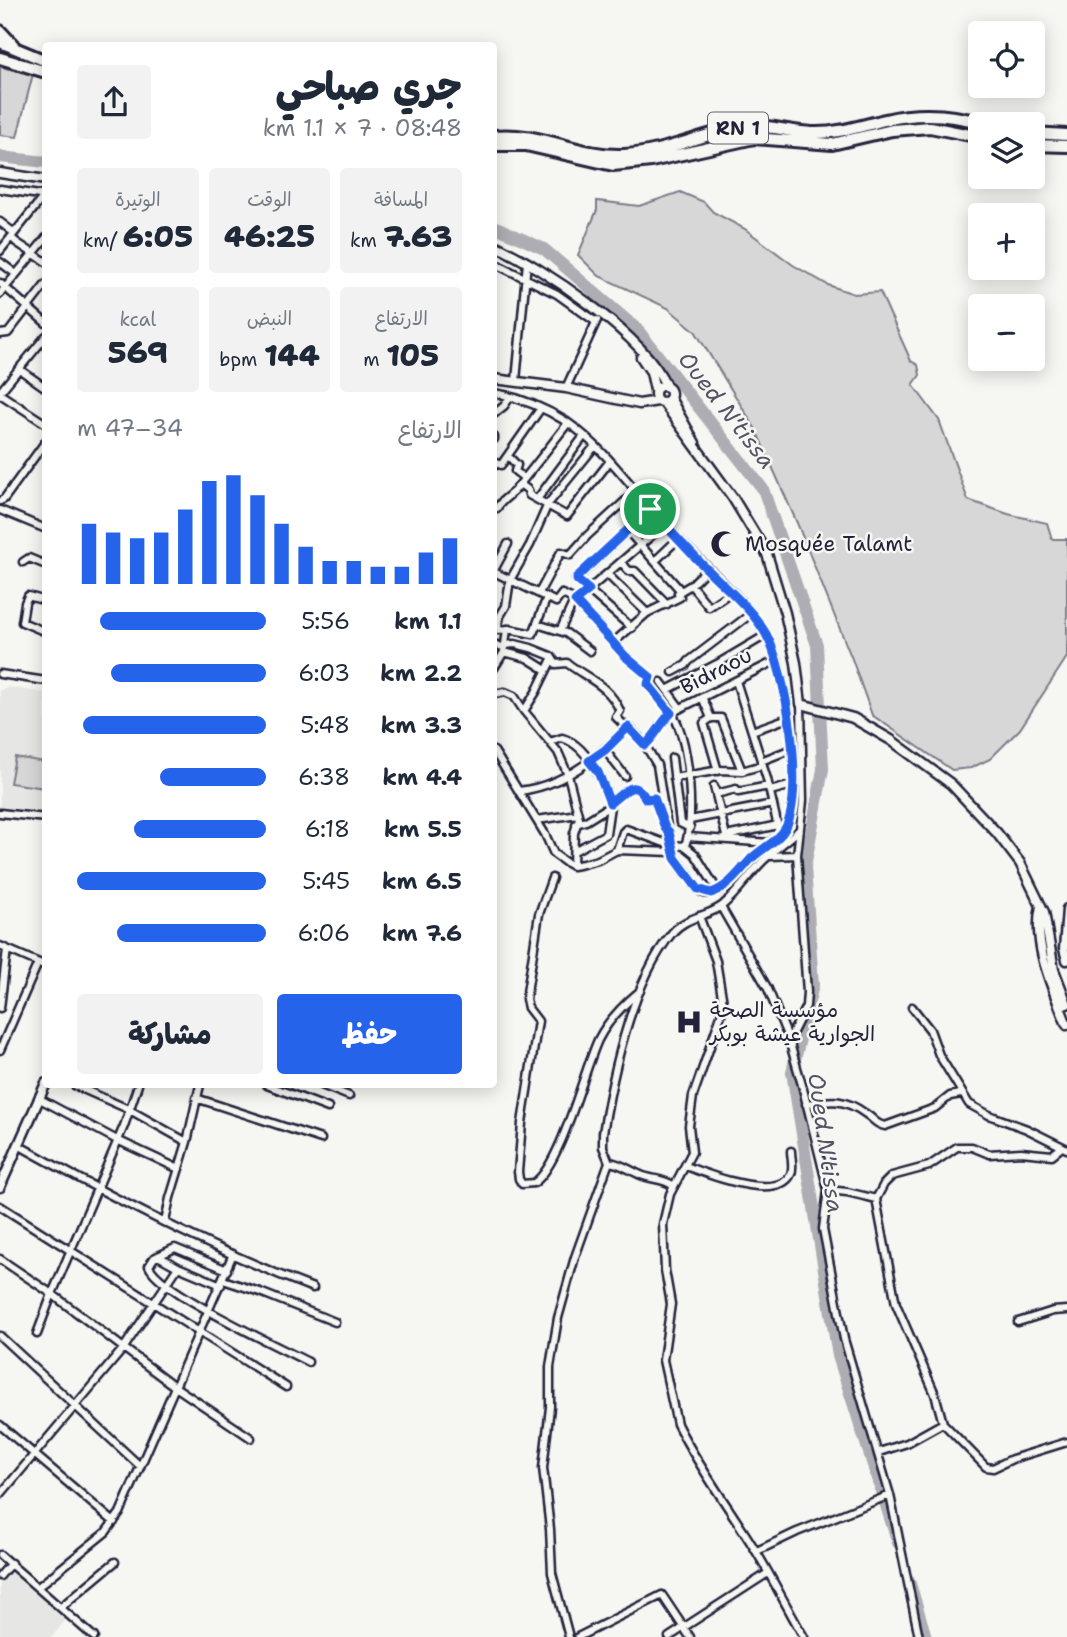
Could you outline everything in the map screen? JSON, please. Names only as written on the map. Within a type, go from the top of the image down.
[{"type":"highway","points":[[0,31],[20,51]]},
{"type":"highway","points":[[0,42],[42,59]]},
{"type":"highway","points":[[1,59],[42,71]]},
{"type":"highway","name":"RN 1","points":[[497,136],[520,135],[620,155],[653,151],[718,132],[746,127],[824,132],[922,115],[968,120]]},
{"type":"highway","name":"RN 1","points":[[497,145],[526,145],[613,165],[651,161],[754,138],[832,144],[892,130],[930,127],[968,134]]},
{"type":"highway","points":[[1045,134],[1067,135]]},
{"type":"highway","points":[[1045,145],[1067,146]]},
{"type":"main road","points":[[0,173],[42,179]]},
{"type":"main road","points":[[497,247],[527,262],[633,342],[650,360],[670,390],[664,400],[648,404],[566,388],[497,379]]},
{"type":"main road","points":[[633,342],[650,372],[655,391],[733,498],[771,562],[796,663],[801,704],[853,718],[891,740],[951,785],[997,833],[1031,880],[1045,917],[1054,970],[1067,1004]]},
{"type":"main road","points":[[630,402],[660,386],[666,386]]},
{"type":"main road","points":[[1041,906],[1040,927],[1044,959],[1067,1025]]},
{"type":"main road","points":[[1067,909],[1064,949],[1067,960]]},
{"type":"main road","points":[[0,1187],[43,1088]]},
{"type":"street","points":[[0,189],[42,196]]},
{"type":"street","points":[[0,251],[42,199]]},
{"type":"street","points":[[0,222],[13,232]]},
{"type":"street","points":[[13,232],[12,237],[16,242],[42,259]]},
{"type":"street","points":[[0,294],[3,285],[42,243]]},
{"type":"street","points":[[0,262],[16,274]]},
{"type":"street","points":[[516,381],[527,262]]},
{"type":"street","points":[[497,266],[557,294],[598,318],[566,388]]},
{"type":"street","points":[[3,285],[42,320]]},
{"type":"street","points":[[0,334],[8,333],[42,289]]},
{"type":"street","points":[[42,341],[0,393],[42,421]]},
{"type":"street","points":[[19,369],[42,385]]},
{"type":"street","points":[[497,393],[541,408],[568,423],[584,436],[610,461],[678,539],[752,613],[777,660],[792,749],[790,816],[780,836],[718,891],[705,893],[698,889],[671,848],[655,759],[631,728],[616,718],[621,711],[610,692],[567,663],[556,664],[551,656],[515,644],[505,648]]},
{"type":"street","points":[[497,412],[510,397]]},
{"type":"street","points":[[497,463],[502,464],[508,456],[507,453],[541,408]]},
{"type":"street","points":[[497,505],[544,457],[568,423]]},
{"type":"street","points":[[537,498],[584,436]]},
{"type":"street","points":[[497,626],[506,606],[510,580],[530,545],[548,504],[595,446]]},
{"type":"street","points":[[0,502],[42,447]]},
{"type":"street","points":[[508,456],[517,465],[515,470],[528,494],[568,516],[610,461]]},
{"type":"street","points":[[539,593],[561,552],[570,555],[636,491]]},
{"type":"street","points":[[497,507],[505,508]]},
{"type":"street","points":[[632,628],[576,578],[650,509]]},
{"type":"street","points":[[0,510],[42,527]]},
{"type":"street","points":[[561,631],[575,601],[665,524]]},
{"type":"street","points":[[627,530],[681,590]]},
{"type":"street","points":[[655,561],[678,539]]},
{"type":"street","points":[[497,569],[508,544]]},
{"type":"street","points":[[23,562],[29,558],[42,563]]},
{"type":"street","points":[[621,562],[629,571],[635,570],[667,604]]},
{"type":"street","points":[[614,642],[648,613],[680,598],[678,593],[691,585],[707,569]]},
{"type":"street","points":[[497,574],[557,602],[562,594],[575,601],[626,657],[650,677],[648,684],[671,713],[680,731],[688,776],[690,824],[685,846]]},
{"type":"street","points":[[607,574],[648,613]]},
{"type":"street","points":[[691,585],[710,607],[731,592]]},
{"type":"street","points":[[42,600],[28,596],[24,603],[22,622],[42,630]]},
{"type":"street","points":[[497,629],[532,635],[547,597]]},
{"type":"street","points":[[673,672],[686,666],[752,613]]},
{"type":"street","points":[[537,624],[577,639],[590,651]]},
{"type":"street","points":[[497,663],[505,648],[507,629]]},
{"type":"street","points":[[667,690],[766,635]]},
{"type":"street","points":[[497,645],[546,670]]},
{"type":"street","points":[[524,711],[552,659]]},
{"type":"street","name":"Bidraou","points":[[645,745],[671,713],[777,660]]},
{"type":"street","points":[[0,674],[42,680]]},
{"type":"street","points":[[736,681],[762,763],[780,836]]},
{"type":"street","points":[[661,682],[680,709]]},
{"type":"street","points":[[497,693],[512,694],[558,752],[568,775],[579,820],[576,824],[573,866]]},
{"type":"street","points":[[702,697],[711,718]]},
{"type":"street","points":[[789,1041],[806,1006],[807,992],[797,855],[803,783],[801,704]]},
{"type":"street","points":[[718,771],[704,724],[711,718],[721,718],[742,771]]},
{"type":"street","points":[[752,731],[788,718]]},
{"type":"street","points":[[518,791],[543,787],[568,775],[605,750],[628,728]]},
{"type":"street","points":[[550,741],[562,738],[571,741],[598,772],[610,804],[606,834],[574,851]]},
{"type":"street","points":[[674,778],[718,771],[742,771],[792,749]]},
{"type":"street","points":[[605,750],[625,776]]},
{"type":"street","points":[[497,756],[537,820],[554,854],[573,866],[597,860],[617,850],[685,846],[695,854],[718,891]]},
{"type":"street","points":[[672,758],[680,823],[690,824],[721,814],[773,804]]},
{"type":"street","points":[[731,772],[739,792],[793,785]]},
{"type":"street","points":[[714,786],[726,836],[778,825]]},
{"type":"street","points":[[576,824],[586,821],[630,788],[639,788],[646,799],[654,798],[669,832]]},
{"type":"street","points":[[716,794],[736,789]]},
{"type":"street","points":[[0,813],[42,818]]},
{"type":"street","points":[[537,820],[578,814]]},
{"type":"street","points":[[617,850],[626,829],[671,848]]},
{"type":"street","points":[[569,1637],[552,1573],[543,1468],[550,1407],[551,1367],[558,1318],[575,1257],[609,1162],[603,1147],[604,1126],[625,1032],[641,990],[673,932],[680,925],[720,907],[768,856],[799,830]]},
{"type":"street","points":[[688,837],[770,843]]},
{"type":"street","points":[[768,856],[797,855]]},
{"type":"street","points":[[552,878],[539,914],[527,999],[528,1008],[538,1021],[522,1123],[519,1179],[522,1184],[534,1183],[547,1170],[570,1118],[598,1040],[613,1017],[641,990]]},
{"type":"street","points":[[720,907],[768,989],[789,1041],[828,1191],[823,1223],[827,1260],[850,1365],[879,1452],[890,1495],[919,1637]]},
{"type":"street","points":[[699,916],[716,961],[723,1003],[720,1020],[693,1096],[689,1126],[692,1152],[666,1203],[663,1246],[671,1304],[663,1360],[681,1432],[757,1551],[804,1637]]},
{"type":"street","points":[[0,1009],[3,948],[42,964]]},
{"type":"street","points":[[0,1050],[38,963]]},
{"type":"street","points":[[912,1007],[930,1030],[935,1048],[969,1104],[1065,1148]]},
{"type":"street","points":[[81,1088],[128,1109],[187,1142]]},
{"type":"street","points":[[37,1334],[137,1088]]},
{"type":"street","points":[[165,1222],[199,1088]]},
{"type":"street","points":[[276,1088],[328,1108]]},
{"type":"street","points":[[329,1088],[349,1096]]},
{"type":"street","points":[[806,1104],[841,1101],[866,1114],[878,1125],[885,1126],[935,1108],[946,1097],[961,1094]]},
{"type":"street","points":[[38,1098],[179,1169]]},
{"type":"street","points":[[196,1098],[321,1139]]},
{"type":"street","points":[[18,1145],[96,1189],[233,1254],[313,1288]]},
{"type":"street","points":[[1065,1148],[1052,1155],[1021,1152],[989,1154],[972,1147],[957,1147],[929,1166],[892,1176],[876,1199],[896,1304],[935,1394],[943,1423],[986,1467],[993,1468],[1012,1459],[1067,1442]]},
{"type":"street","points":[[685,1166],[734,1182],[771,1185],[790,1176],[791,1152]]},
{"type":"street","points":[[609,1162],[674,1186]]},
{"type":"street","points":[[828,1191],[847,1192],[876,1199]]},
{"type":"street","points":[[0,1206],[286,1387]]},
{"type":"street","points":[[227,1270],[178,1249],[158,1256],[150,1261],[149,1266],[167,1285],[308,1362]]},
{"type":"street","points":[[38,1587],[106,1532],[114,1522],[233,1254]]},
{"type":"street","points":[[158,1256],[178,1267],[222,1283],[260,1292],[335,1322]]},
{"type":"street","points":[[0,1259],[52,1294],[174,1386],[251,1438]]},
{"type":"street","points":[[0,1495],[123,1349],[178,1267]]},
{"type":"street","points":[[1018,1322],[1053,1311],[1066,1310],[1067,1319]]},
{"type":"street","points":[[0,1336],[140,1466]]},
{"type":"street","points":[[879,1452],[907,1443],[943,1423]]},
{"type":"street","points":[[0,1425],[114,1522]]},
{"type":"street","points":[[757,1551],[890,1495]]},
{"type":"street","points":[[0,1555],[94,1637]]},
{"type":"street","points":[[61,1607],[114,1562]]},
{"type":"street","points":[[0,1576],[11,1563]]},
{"type":"street","points":[[669,1637],[768,1573]]},
{"type":"street","points":[[578,1637],[662,1595],[690,1637]]},
{"type":"shaded area","points":[[0,67],[33,74],[17,137],[0,135]]},
{"type":"shaded area","points":[[680,192],[704,202],[713,212],[745,229],[793,265],[828,285],[854,294],[880,292],[911,361],[918,365],[920,375],[913,385],[939,420],[968,500],[1008,514],[1047,523],[1052,539],[1067,539],[1067,657],[1020,729],[990,759],[971,768],[952,770],[872,715],[797,523],[755,428],[695,331],[668,308],[599,276],[578,255],[597,210],[597,201],[639,206]]},
{"type":"shaded area","points":[[8,687],[42,693],[42,817],[0,811],[0,691]]},
{"type":"shaded area","points":[[15,757],[42,762],[42,788],[10,783]]},
{"type":"shaded area","points":[[7,1568],[67,1618],[52,1637],[0,1637],[0,1577]]},
{"type":"waterway","name":"Oued N'tissa","points":[[0,157],[42,162]]},
{"type":"waterway","name":"Oued N'tissa","points":[[497,227],[544,249],[637,329],[763,489],[817,645],[823,769],[805,867],[813,985],[792,1072],[838,1356],[898,1543]]},
{"type":"waterway","name":"Oued N'tissa","points":[[909,1580],[926,1637]]},
{"type":"place","name":"Mosquée Talamt","points":[[724,544]]},
{"type":"place","name":"مؤسسة الصحة الجوارية عيشة بوبكر","points":[[689,1022]]},
{"type":"route","points":[[650,509],[756,619],[777,660],[788,718],[793,785],[788,824],[780,836],[760,851],[725,886],[711,893],[698,889],[675,858],[669,832],[654,798],[646,799],[640,789],[634,787],[610,803],[598,772],[589,761],[605,750],[628,727],[645,745],[671,713],[648,684],[650,677],[622,653],[575,601],[589,590],[577,577],[650,509]]}]
